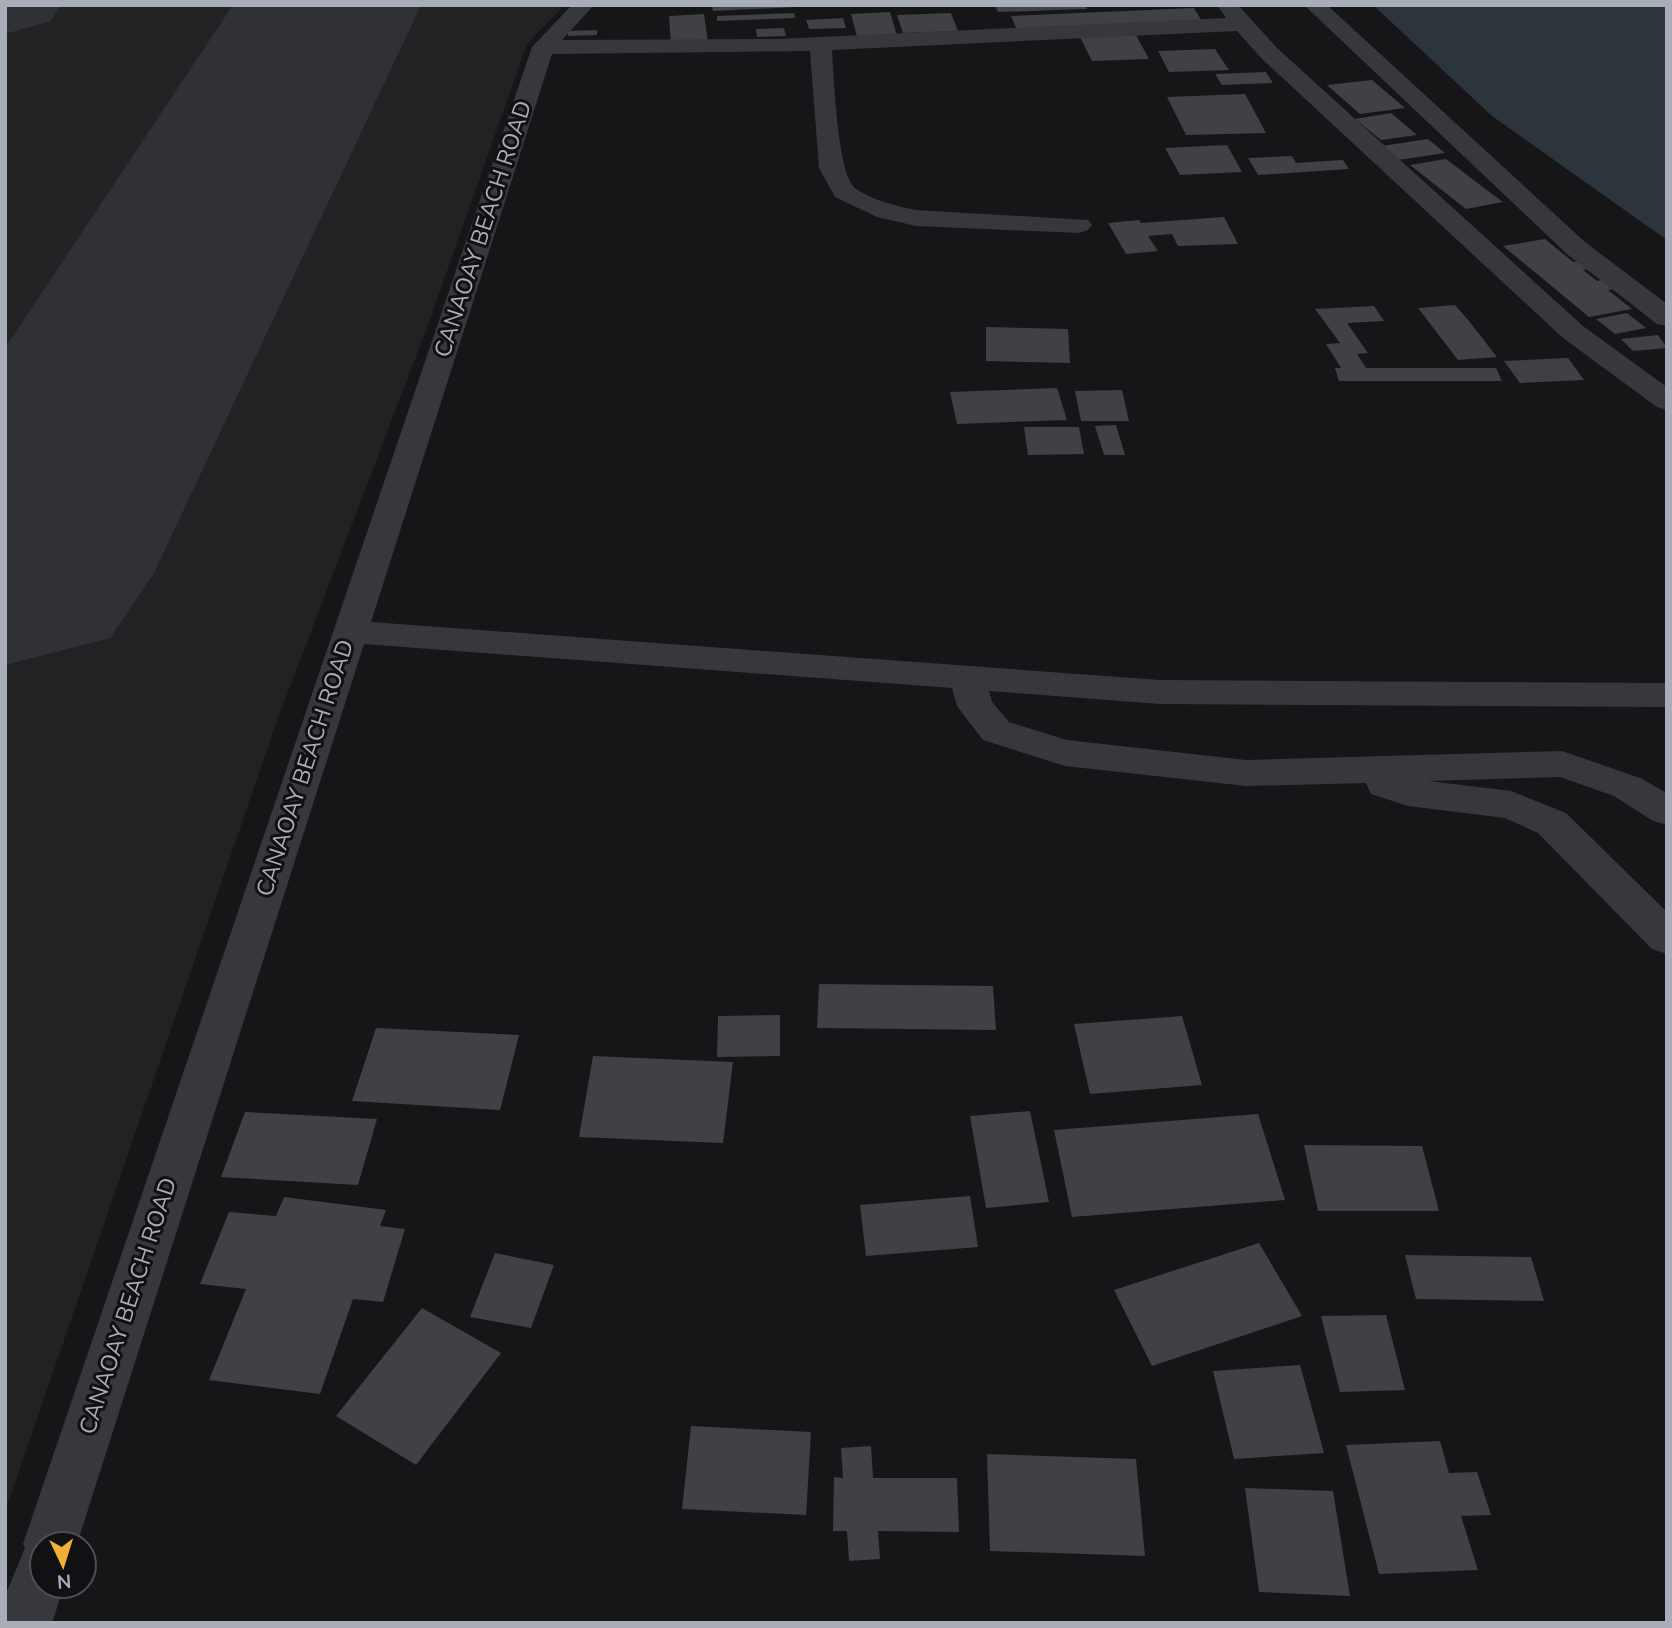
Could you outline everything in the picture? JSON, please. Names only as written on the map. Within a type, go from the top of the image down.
[{"type":"street","name":"CANAOAY BEACH ROAD","points":[[55,1530],[543,47],[584,5]]},
{"type":"street","points":[[1314,5],[1576,248],[1667,318]]},
{"type":"street","points":[[543,47],[820,44],[1235,15],[1269,53],[1573,332],[1667,401]]},
{"type":"street","points":[[820,44],[831,168],[844,192],[886,212],[916,218],[1079,225]]},
{"type":"street","points":[[350,632],[968,680],[1160,692],[1667,695]]},
{"type":"street","points":[[968,680],[975,706],[996,731],[1065,753],[1246,773],[1562,764],[1627,787],[1667,811]]},
{"type":"street","points":[[1345,772],[1408,792],[1511,805],[1552,822],[1667,938]]},
{"type":"street","points":[[24,1623],[32,1600]]},
{"type":"shaded area","points":[[5,5],[565,5],[527,44],[428,325],[278,718],[5,1512]]},
{"type":"shaded area","points":[[1373,5],[1667,5],[1667,240],[1492,116]]},
{"type":"building","points":[[712,5],[797,5],[797,7],[713,11]]},
{"type":"building","points":[[995,5],[1085,5],[1087,9],[998,12]]},
{"type":"building","points":[[1194,8],[1203,23],[1017,30],[1011,16]]},
{"type":"building","points":[[890,12],[898,39],[858,40],[851,14]]},
{"type":"building","points":[[794,13],[795,18],[717,21],[717,16]]},
{"type":"building","points":[[951,13],[958,31],[903,33],[897,15]]},
{"type":"building","points":[[704,14],[708,43],[671,45],[669,16]]},
{"type":"building","points":[[843,18],[846,28],[809,29],[806,20]]},
{"type":"building","points":[[784,28],[786,36],[757,37],[756,29]]},
{"type":"building","points":[[597,30],[597,35],[568,36],[568,31]]},
{"type":"building","points":[[1136,35],[1149,59],[1092,61],[1080,37]]},
{"type":"building","points":[[1215,49],[1229,70],[1169,72],[1158,51]]},
{"type":"building","points":[[1266,72],[1273,83],[1222,85],[1215,74]]},
{"type":"building","points":[[1372,80],[1405,108],[1360,114],[1327,85]]},
{"type":"building","points":[[1245,94],[1266,133],[1186,135],[1167,97]]},
{"type":"building","points":[[1391,113],[1417,135],[1381,140],[1355,119]]},
{"type":"building","points":[[1428,139],[1445,153],[1398,160],[1382,146]]},
{"type":"building","points":[[1227,145],[1242,172],[1180,175],[1165,148]]},
{"type":"building","points":[[1292,156],[1296,163],[1343,160],[1349,169],[1258,175],[1248,158]]},
{"type":"building","points":[[1446,159],[1503,202],[1466,209],[1410,165]]},
{"type":"building","points":[[1224,217],[1238,244],[1178,246],[1172,234],[1148,236],[1158,251],[1126,254],[1108,223],[1139,220],[1141,223]]},
{"type":"building","points":[[1545,239],[1573,262],[1585,260],[1595,267],[1583,270],[1597,281],[1609,278],[1621,288],[1608,290],[1632,309],[1589,317],[1503,246]]},
{"type":"building","points":[[1455,305],[1497,357],[1458,360],[1418,308]]},
{"type":"building","points":[[1374,306],[1384,321],[1347,323],[1368,353],[1357,354],[1366,368],[1496,368],[1502,381],[1339,381],[1335,368],[1341,368],[1326,344],[1340,343],[1315,309]]},
{"type":"building","points":[[1627,313],[1646,328],[1615,334],[1596,319]]},
{"type":"building","points":[[986,327],[1068,329],[1070,363],[986,361]]},
{"type":"building","points":[[1658,335],[1667,348],[1633,351],[1621,339]]},
{"type":"building","points":[[1568,358],[1584,380],[1520,383],[1504,361]]},
{"type":"building","points":[[1057,388],[1067,420],[957,424],[950,392]]},
{"type":"building","points":[[1122,390],[1129,421],[1081,421],[1075,391]]},
{"type":"building","points":[[1116,425],[1125,455],[1104,455],[1095,426]]},
{"type":"building","points":[[1024,427],[1079,427],[1084,454],[1028,455]]},
{"type":"building","points":[[819,984],[993,986],[996,1030],[817,1028]]},
{"type":"building","points":[[780,1015],[780,1056],[717,1057],[718,1016]]},
{"type":"building","points":[[1182,1016],[1202,1085],[1090,1094],[1074,1024]]},
{"type":"building","points":[[376,1028],[519,1035],[500,1110],[352,1101]]},
{"type":"building","points":[[593,1056],[733,1062],[723,1143],[579,1137]]},
{"type":"building","points":[[1030,1111],[1049,1202],[986,1208],[970,1116]]},
{"type":"building","points":[[245,1112],[377,1119],[358,1185],[221,1177]]},
{"type":"building","points":[[1258,1114],[1285,1200],[1072,1217],[1054,1130]]},
{"type":"building","points":[[1304,1145],[1422,1146],[1439,1211],[1318,1211]]},
{"type":"building","points":[[970,1196],[978,1247],[866,1256],[860,1205]]},
{"type":"building","points":[[284,1197],[386,1210],[380,1226],[405,1229],[383,1302],[353,1299],[320,1394],[209,1380],[246,1289],[200,1284],[229,1212],[276,1216]]},
{"type":"building","points":[[1259,1243],[1302,1316],[1152,1366],[1114,1290]]},
{"type":"building","points":[[495,1253],[554,1265],[531,1328],[470,1317]]},
{"type":"building","points":[[1405,1255],[1531,1257],[1544,1301],[1416,1299]]},
{"type":"building","points":[[422,1308],[501,1353],[416,1465],[336,1416]]},
{"type":"building","points":[[1386,1315],[1405,1390],[1340,1392],[1321,1316]]},
{"type":"building","points":[[1300,1365],[1324,1453],[1234,1459],[1213,1371]]},
{"type":"building","points":[[691,1426],[811,1432],[806,1515],[682,1509]]},
{"type":"building","points":[[1440,1441],[1449,1473],[1477,1472],[1491,1515],[1461,1516],[1478,1570],[1379,1574],[1346,1445]]},
{"type":"building","points":[[871,1446],[873,1478],[957,1478],[959,1532],[878,1531],[880,1559],[849,1561],[847,1531],[833,1531],[834,1477],[843,1478],[841,1448]]},
{"type":"building","points":[[987,1454],[1136,1459],[1145,1556],[990,1551]]},
{"type":"building","points":[[1245,1488],[1333,1491],[1350,1596],[1259,1592]]},
{"type":"taxiway","points":[[5,11],[24,5]]},
{"type":"taxiway","points":[[5,501],[19,498],[43,485],[61,467],[85,433]]},
{"type":"runway","points":[[5,573],[327,5]]}]
